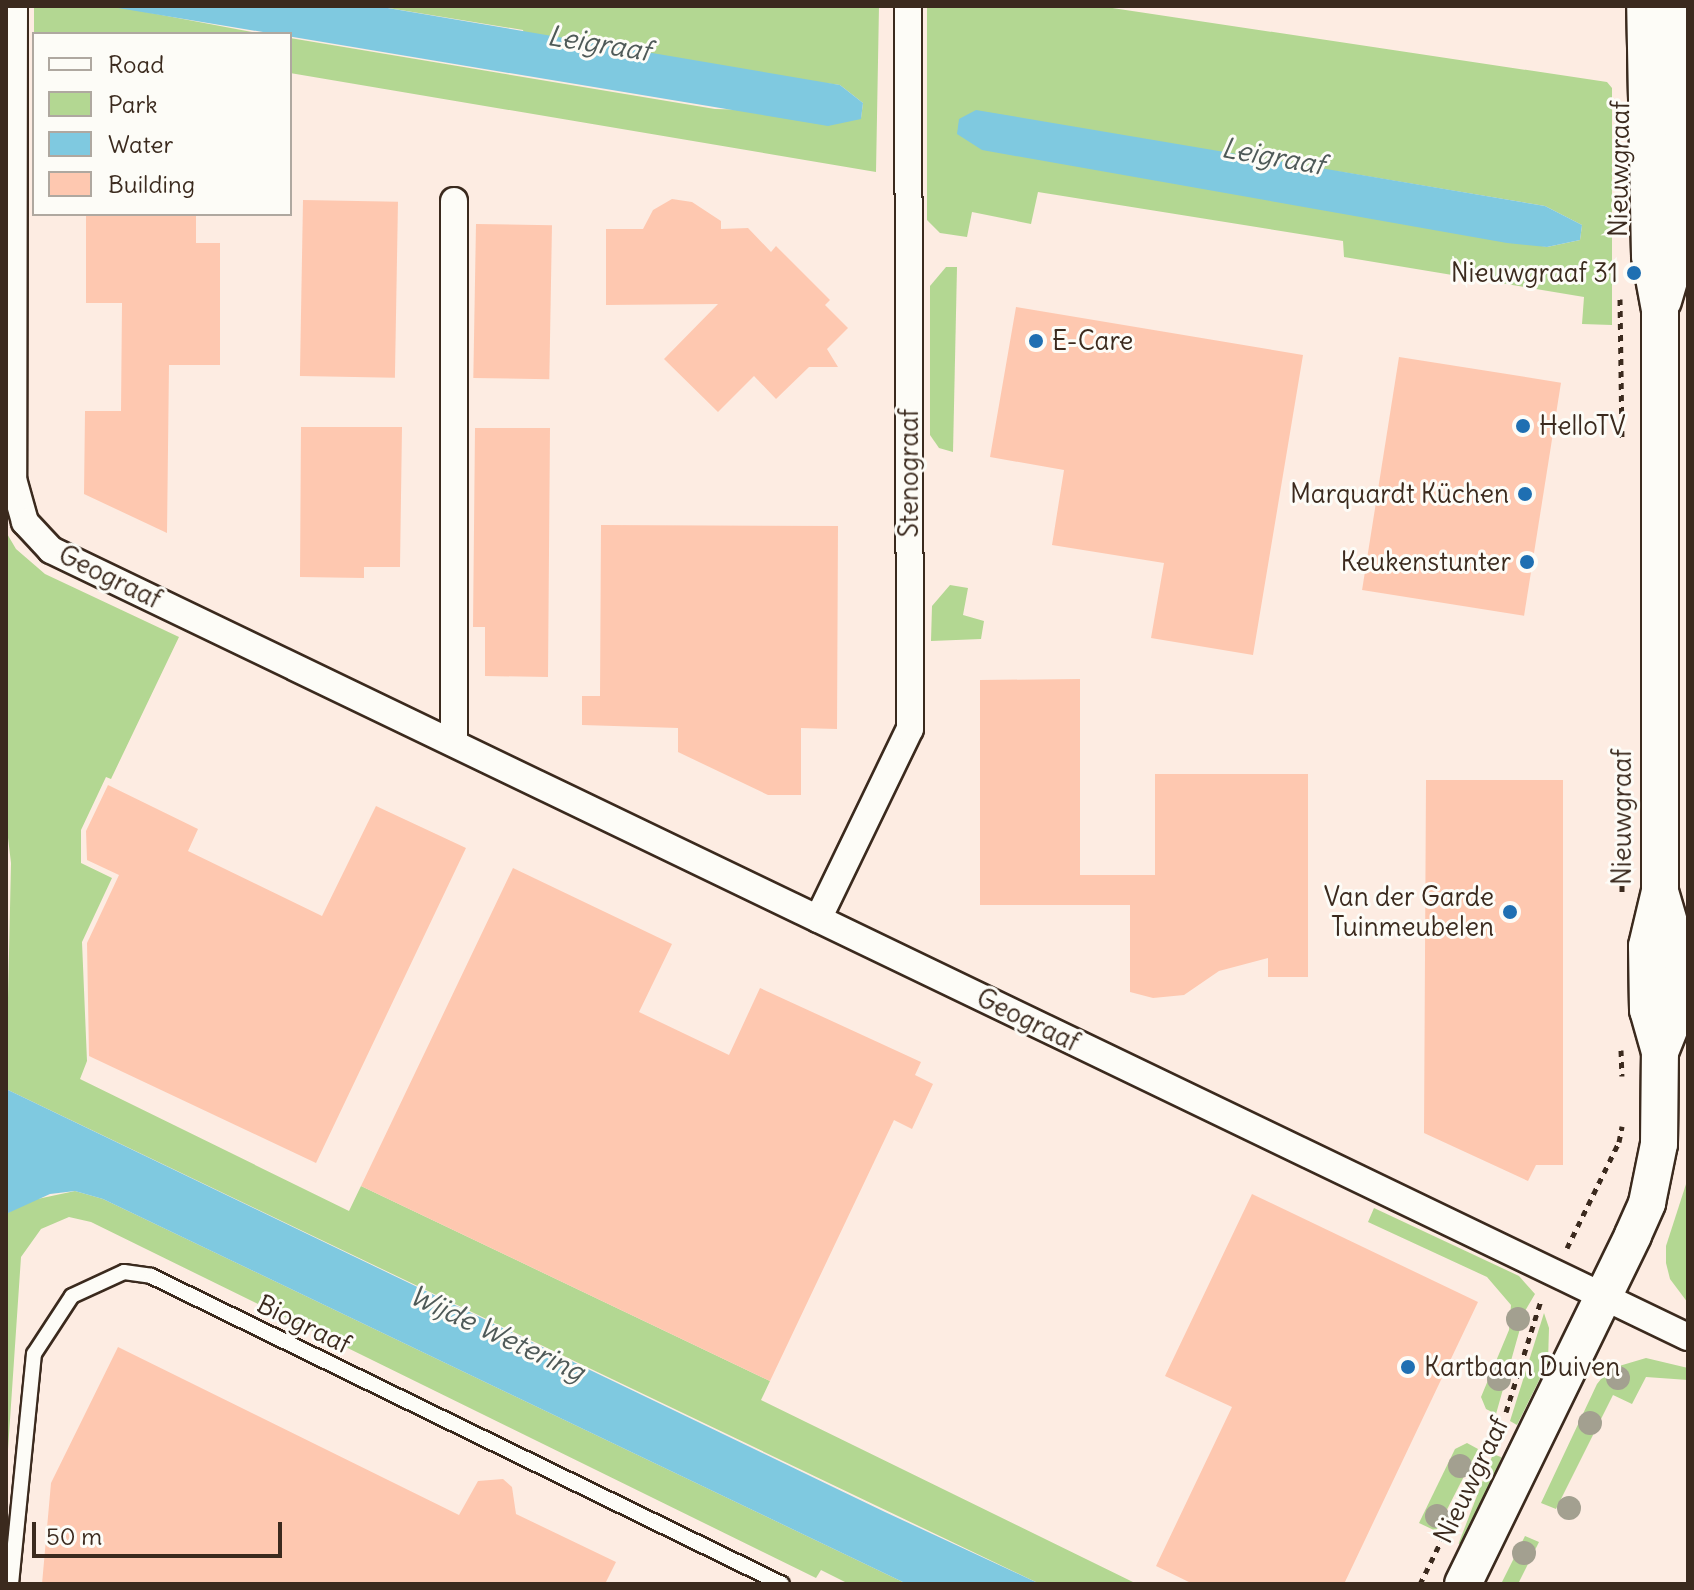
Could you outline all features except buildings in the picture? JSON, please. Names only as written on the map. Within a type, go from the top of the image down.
[{"type":"street","name":"Geograaf","points":[[14,6],[13,479],[25,522],[51,550],[454,740],[818,919],[1688,1337]]},
{"type":"street","name":"Stenograaf","points":[[818,919],[910,729],[908,6]]},
{"type":"street","name":"Nieuwgraaf","points":[[1463,1584],[1603,1296],[1654,1178],[1660,1052],[1648,1010],[1647,946],[1660,891],[1660,310],[1650,256],[1645,6]]},
{"type":"street","name":"Nieuwgraaf","points":[[1660,310],[1676,257],[1684,90],[1681,6]]},
{"type":"street","points":[[1645,83],[1684,90]]},
{"type":"street","points":[[454,201],[454,740]]},
{"type":"lane","name":"Biograaf","points":[[11,1584],[34,1354],[72,1296],[124,1272],[151,1276],[782,1584]]},
{"type":"path","points":[[1620,289],[1622,453]]},
{"type":"path","name":"Nieuwgraaf","points":[[1622,837],[1622,900]]},
{"type":"path","points":[[1621,1034],[1623,1083]]},
{"type":"path","name":"Nieuwgraaf","points":[[1499,1426],[1530,1324],[1619,1142],[1623,1119]]},
{"type":"path","name":"Nieuwgraaf","points":[[1420,1584],[1472,1479]]},
{"type":"shaded area","points":[[6,6],[1688,6],[1688,1584],[6,1584]]},
{"type":"green space","points":[[34,6],[114,6],[252,32],[34,32]]},
{"type":"green space","points":[[376,6],[879,6],[876,172],[292,73],[292,38],[715,109],[848,113],[861,118],[863,103],[840,85],[527,46],[523,30]]},
{"type":"green space","points":[[927,6],[1099,6],[1607,82],[1612,88],[1612,325],[1582,324],[1584,297],[1344,257],[1343,241],[1038,192],[1031,224],[972,212],[967,237],[940,233],[927,220]],"holes":[[[960,134],[1342,172],[1545,206],[1582,225],[1580,240],[1547,247]]]},
{"type":"green space","points":[[946,267],[957,267],[953,452],[939,448],[930,435],[930,286]]},
{"type":"green space","points":[[6,532],[16,549],[45,574],[179,637],[111,779],[106,777],[81,830],[81,863],[112,878],[82,942],[87,1061],[80,1079],[349,1211],[361,1186],[770,1381],[761,1400],[1137,1584],[1040,1584],[6,1089],[11,863],[6,821]]},
{"type":"green space","points":[[950,585],[968,588],[963,615],[984,621],[981,639],[931,641],[932,606]]},
{"type":"green space","points":[[1688,1178],[1688,1303],[1670,1279],[1666,1246]]},
{"type":"green space","points":[[75,1191],[103,1199],[907,1584],[849,1584],[821,1570],[816,1578],[91,1222],[69,1217],[41,1229],[21,1257],[6,1479],[6,1214],[28,1201]]},
{"type":"green space","points":[[1374,1208],[1519,1276],[1535,1294],[1525,1311],[1496,1414],[1486,1409],[1481,1397],[1509,1330],[1511,1305],[1487,1277],[1368,1222]]},
{"type":"green space","points":[[1544,1313],[1549,1328],[1548,1362],[1517,1425],[1510,1421]]},
{"type":"green space","points":[[1646,1358],[1688,1368],[1688,1380],[1646,1377],[1632,1404],[1613,1395],[1556,1509],[1541,1503],[1597,1384],[1609,1369]]},
{"type":"green space","points":[[1467,1443],[1478,1449],[1436,1531],[1419,1523],[1455,1449]]},
{"type":"green space","points":[[1493,1454],[1501,1457],[1467,1547],[1459,1544]]},
{"type":"green space","points":[[1525,1536],[1539,1542],[1518,1584],[1501,1584]]},
{"type":"water","points":[[106,6],[376,6],[840,85],[863,103],[861,119],[828,126],[292,37],[292,32],[262,32]]},
{"type":"water","points":[[976,110],[1545,206],[1582,225],[1580,240],[1547,247],[1507,243],[982,150],[957,134],[959,119]]},
{"type":"water","name":"Wijde Wetering","points":[[6,1089],[1040,1584],[907,1584],[103,1199],[75,1191],[50,1194],[6,1214]]},
{"type":"place","name":"Nieuwgraaf 31","points":[[1634,273]]},
{"type":"place","name":"E-Care","points":[[1036,341]]},
{"type":"place","name":"HelloTV","points":[[1523,426]]},
{"type":"place","name":"Marquardt Küchen","points":[[1525,494]]},
{"type":"place","name":"Keukenstunter","points":[[1527,562]]},
{"type":"place","name":"Van der Garde Tuinmeubelen","points":[[1510,912]]},
{"type":"place","name":"Kartbaan Duiven","points":[[1408,1367]]},
{"type":"water label","name":"Leigraaf","points":[[599,43]]},
{"type":"water label","name":"Leigraaf","points":[[1273,156]]}]
